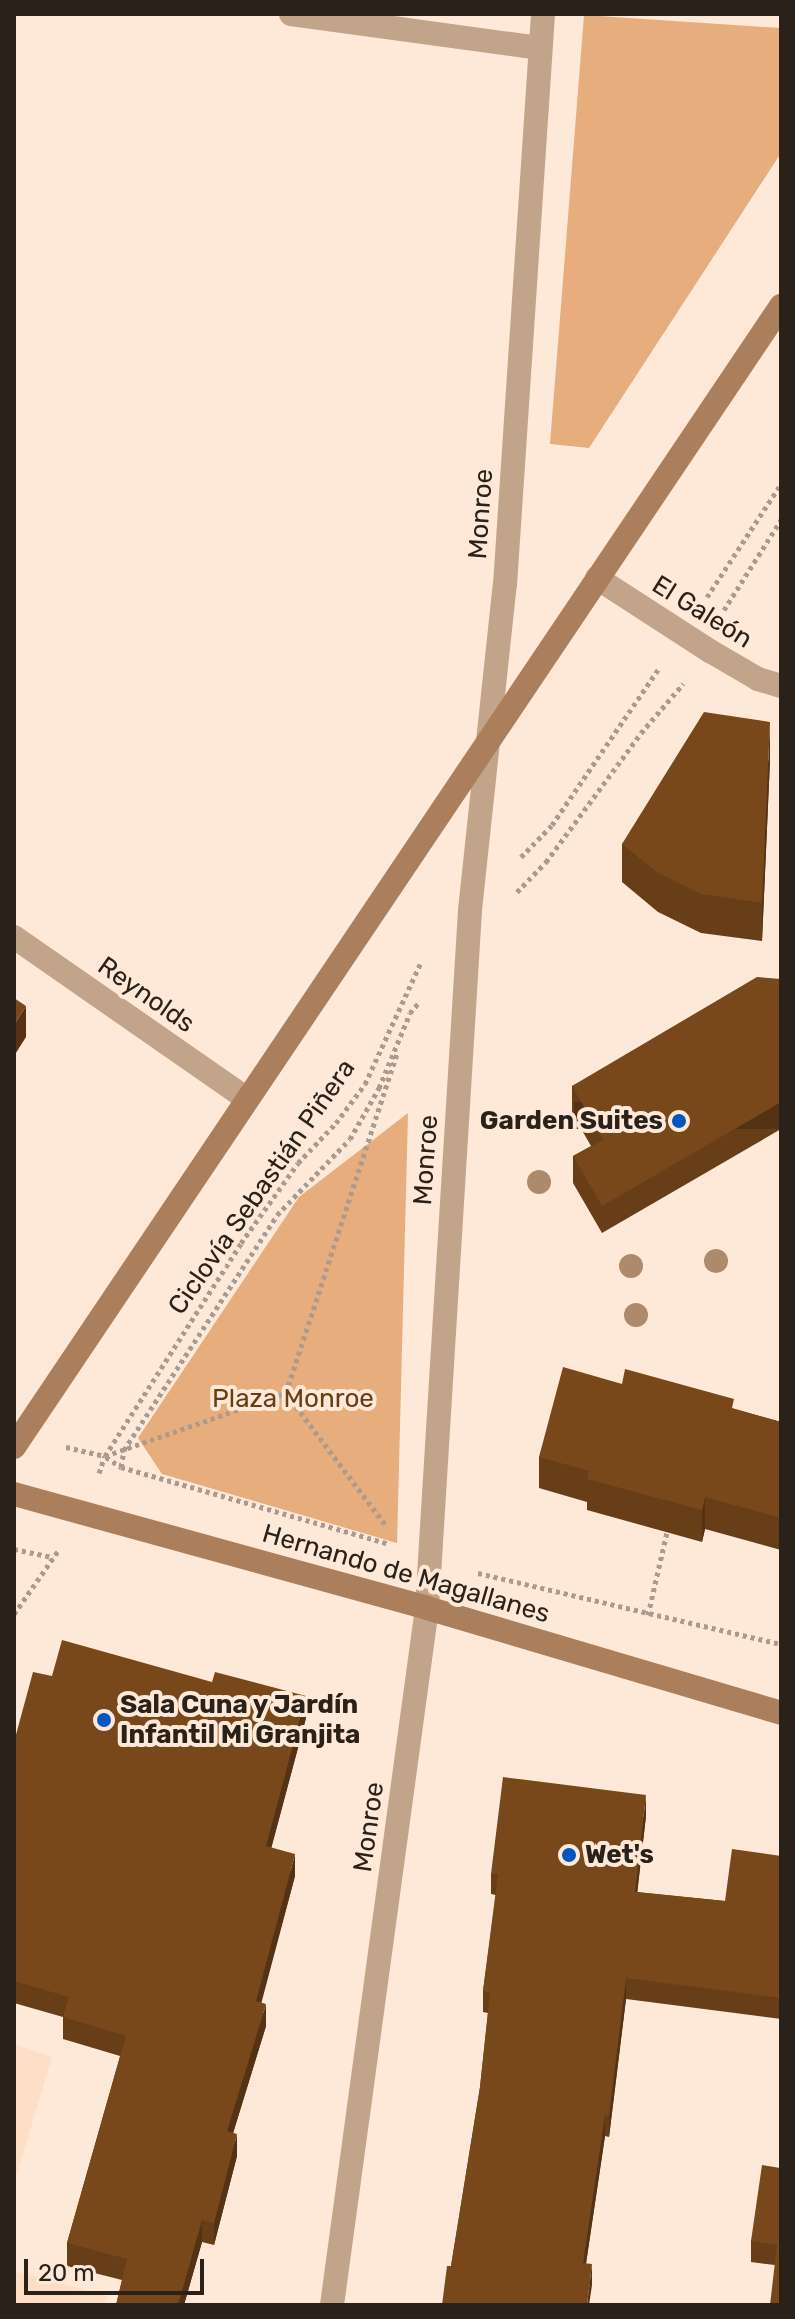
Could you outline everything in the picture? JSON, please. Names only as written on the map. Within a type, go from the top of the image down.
[{"type":"main road","points":[[18,1442],[781,306]]},
{"type":"main road","name":"Hernando de Magallanes","points":[[14,1494],[427,1608],[781,1713]]},
{"type":"street","points":[[291,14],[539,48]]},
{"type":"street","name":"Monroe","points":[[332,2305],[427,1608],[470,910],[505,585],[543,14]]},
{"type":"street","name":"El Galeón","points":[[597,578],[710,651],[758,679],[781,686]]},
{"type":"street","name":"Reynolds","points":[[14,937],[247,1099]]},
{"type":"path","name":"Ciclovía Sebastián Piñera","points":[[14,1614],[84,1513],[105,1456],[249,1232],[298,1163],[336,1123],[365,1084],[417,967],[552,825],[781,484]]},
{"type":"path","points":[[121,1467],[124,1450],[277,1215],[350,1139],[379,1088],[410,1013],[468,943],[546,862],[641,733],[710,651],[728,599],[781,520]]},
{"type":"path","points":[[286,1393],[410,1013]]},
{"type":"path","points":[[105,1456],[286,1393]]},
{"type":"path","points":[[286,1393],[402,1547]]},
{"type":"path","points":[[18,1442],[105,1456],[121,1467],[402,1547],[428,1561],[781,1644]]},
{"type":"path","points":[[648,1615],[667,1532]]},
{"type":"path","points":[[14,1549],[53,1557]]},
{"type":"shaded area","points":[[14,2044],[52,2057],[14,2184]]},
{"type":"shaded area","points":[[14,2271],[108,2296],[105,2305],[14,2305]]},
{"type":"green space","points":[[584,15],[781,28],[781,153],[589,448],[550,444]]},
{"type":"green space","name":"Plaza Monroe","points":[[408,1113],[397,1543],[162,1474],[138,1438],[299,1197]]},
{"type":"building","points":[[704,712],[770,722],[762,903],[701,894],[658,873],[622,844]]},
{"type":"building","name":"Garden Suites","points":[[757,977],[781,979],[781,1102],[602,1206],[573,1156],[603,1140],[572,1086]]},
{"type":"building","points":[[14,998],[26,1006],[14,1025]]},
{"type":"building","points":[[563,1367],[622,1384],[625,1369],[734,1399],[732,1408],[781,1422],[781,1518],[705,1497],[702,1510],[587,1479],[589,1471],[539,1457]]},
{"type":"building","points":[[62,1640],[212,1682],[215,1672],[306,1696],[266,1846],[295,1854],[256,2001],[266,2004],[227,2131],[237,2134],[214,2223],[202,2220],[178,2305],[116,2305],[127,2259],[67,2243],[126,2036],[63,2017],[69,1997],[14,1981],[14,1742],[33,1672],[52,1676]]},
{"type":"building","points":[[503,1777],[646,1795],[635,1892],[725,1901],[732,1849],[781,1856],[781,1998],[626,1978],[609,2116],[605,2115],[583,2263],[592,2264],[587,2305],[442,2305],[480,2087],[490,1992],[483,1991],[498,1874],[491,1874]]},
{"type":"building","points":[[781,2158],[781,2305],[770,2305],[777,2245],[751,2241],[762,2165],[780,2168]]},
{"type":"place","name":"Garden Suites","points":[[679,1121]]},
{"type":"place","name":"Sala Cuna y Jardín Infantil Mi Granjita","points":[[104,1720]]},
{"type":"place","name":"Wet's","points":[[569,1855]]}]
